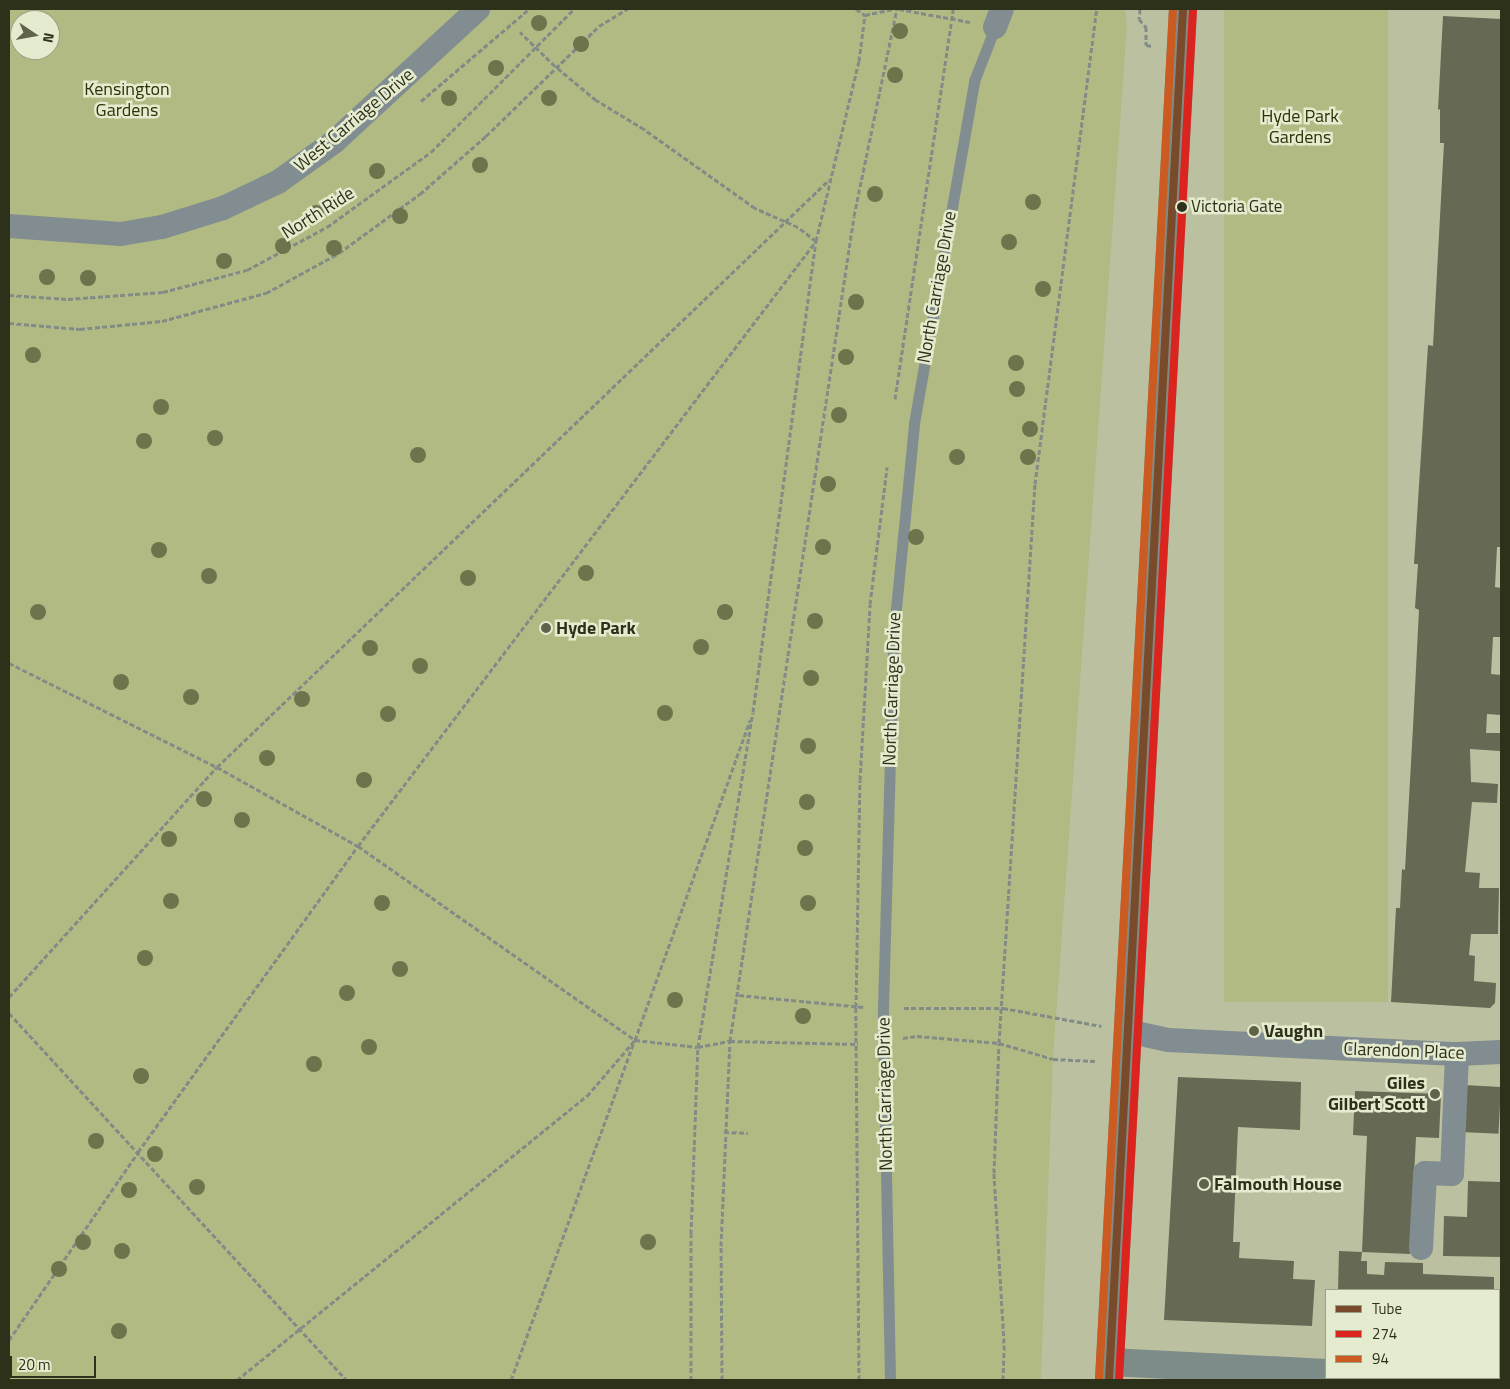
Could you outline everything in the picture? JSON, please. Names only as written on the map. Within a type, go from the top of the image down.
[{"type":"main road","points":[[1109,1371],[1183,9]]},
{"type":"street","name":"West Carriage Drive","points":[[9,226],[121,234],[162,226],[206,213],[262,190],[278,182],[335,141],[478,9]]},
{"type":"street","name":"Clarendon Place","points":[[1127,1031],[1168,1040],[1457,1054],[1501,1052]]},
{"type":"street","points":[[1421,1248],[1425,1173],[1452,1174],[1457,1054]]},
{"type":"street","points":[[1109,1371],[1325,1373]]},
{"type":"lane","name":"North Carriage Drive","points":[[890,1380],[883,1008],[893,639],[902,524],[914,423],[974,81],[998,18]]},
{"type":"path","name":"North Ride","points":[[9,294],[68,299],[163,292],[247,270],[327,228],[431,152],[574,9]]},
{"type":"path","points":[[9,323],[80,329],[162,321],[266,293],[339,253],[420,194],[486,136],[555,66],[599,26],[627,9]]},
{"type":"path","points":[[856,9],[865,15],[897,9],[960,20]]},
{"type":"path","points":[[722,1380],[724,1132],[730,1041],[739,995],[854,216],[897,9]]},
{"type":"path","points":[[1003,1380],[1004,1343],[994,1173],[999,1043],[1003,1008],[1035,484],[1097,9]]},
{"type":"path","points":[[1140,9],[1139,19],[1146,27],[1146,45],[1156,46]]},
{"type":"path","points":[[691,1380],[691,1234],[698,1047],[753,712],[816,240],[829,179],[859,62],[865,15]]},
{"type":"path","points":[[520,32],[555,66],[596,100],[644,129],[755,208],[786,221],[816,240]]},
{"type":"path","points":[[9,997],[217,767],[829,179]]},
{"type":"path","points":[[9,1340],[138,1152],[358,846],[816,240]]},
{"type":"path","points":[[9,663],[217,767],[358,846],[635,1040],[698,1047],[730,1041],[856,1044],[885,1042],[917,1036],[999,1043],[1052,1059],[1095,1061]]},
{"type":"path","points":[[511,1380],[753,712]]},
{"type":"path","points":[[739,995],[883,1008],[1003,1008],[1127,1031]]},
{"type":"path","points":[[9,1013],[302,1328],[347,1380]]},
{"type":"path","points":[[237,1380],[587,1096],[635,1040]]},
{"type":"path","points":[[724,1132],[748,1133]]},
{"type":"green space","name":"Hyde Park","points":[[9,9],[1125,9],[1127,26],[1053,1059],[1041,1380],[9,1380]]},
{"type":"green space","name":"Hyde Park Gardens","points":[[1224,9],[1388,9],[1388,1002],[1224,1002]]},
{"type":"building","points":[[1443,16],[1501,19],[1501,547],[1497,547],[1495,587],[1501,588],[1501,637],[1493,637],[1491,674],[1501,675],[1501,715],[1487,714],[1486,733],[1501,733],[1500,751],[1470,749],[1471,782],[1498,784],[1497,803],[1472,802],[1465,872],[1480,873],[1479,888],[1499,888],[1498,934],[1471,934],[1469,955],[1475,956],[1474,981],[1496,983],[1495,1003],[1490,1008],[1391,1002],[1396,908],[1400,908],[1402,869],[1405,870],[1419,610],[1415,608],[1418,564],[1414,564],[1428,345],[1433,346],[1444,143],[1440,143],[1440,109],[1438,110]]},
{"type":"building","points":[[1178,1077],[1301,1082],[1300,1130],[1238,1127],[1233,1242],[1240,1242],[1239,1258],[1294,1261],[1293,1279],[1315,1280],[1312,1326],[1164,1320]]},
{"type":"building","points":[[1464,1085],[1501,1087],[1498,1134],[1462,1132]]},
{"type":"building","points":[[1355,1091],[1441,1094],[1439,1138],[1416,1137],[1410,1254],[1362,1252],[1367,1136],[1353,1135]]},
{"type":"building","points":[[1468,1181],[1501,1182],[1501,1257],[1443,1256],[1444,1216],[1467,1217]]},
{"type":"building","points":[[1339,1251],[1362,1252],[1361,1261],[1367,1261],[1367,1274],[1384,1275],[1385,1262],[1423,1263],[1423,1274],[1494,1277],[1494,1289],[1338,1289]]},
{"type":"transit line","name":"94","points":[[1099,1379],[1173,9]]},
{"type":"transit line","name":"Tube","points":[[1109,1380],[1183,9]]},
{"type":"transit line","name":"274","points":[[1119,1380],[1193,10]]},
{"type":"place","name":"Victoria Gate","points":[[1182,207]]},
{"type":"place","name":"Hyde Park","points":[[546,628]]},
{"type":"place","name":"Vaughn","points":[[1254,1031]]},
{"type":"place","name":"Giles Gilbert Scott","points":[[1435,1094]]},
{"type":"place","name":"Falmouth House","points":[[1204,1184]]},
{"type":"park label","name":"Kensington Gardens","points":[[127,100]]}]
